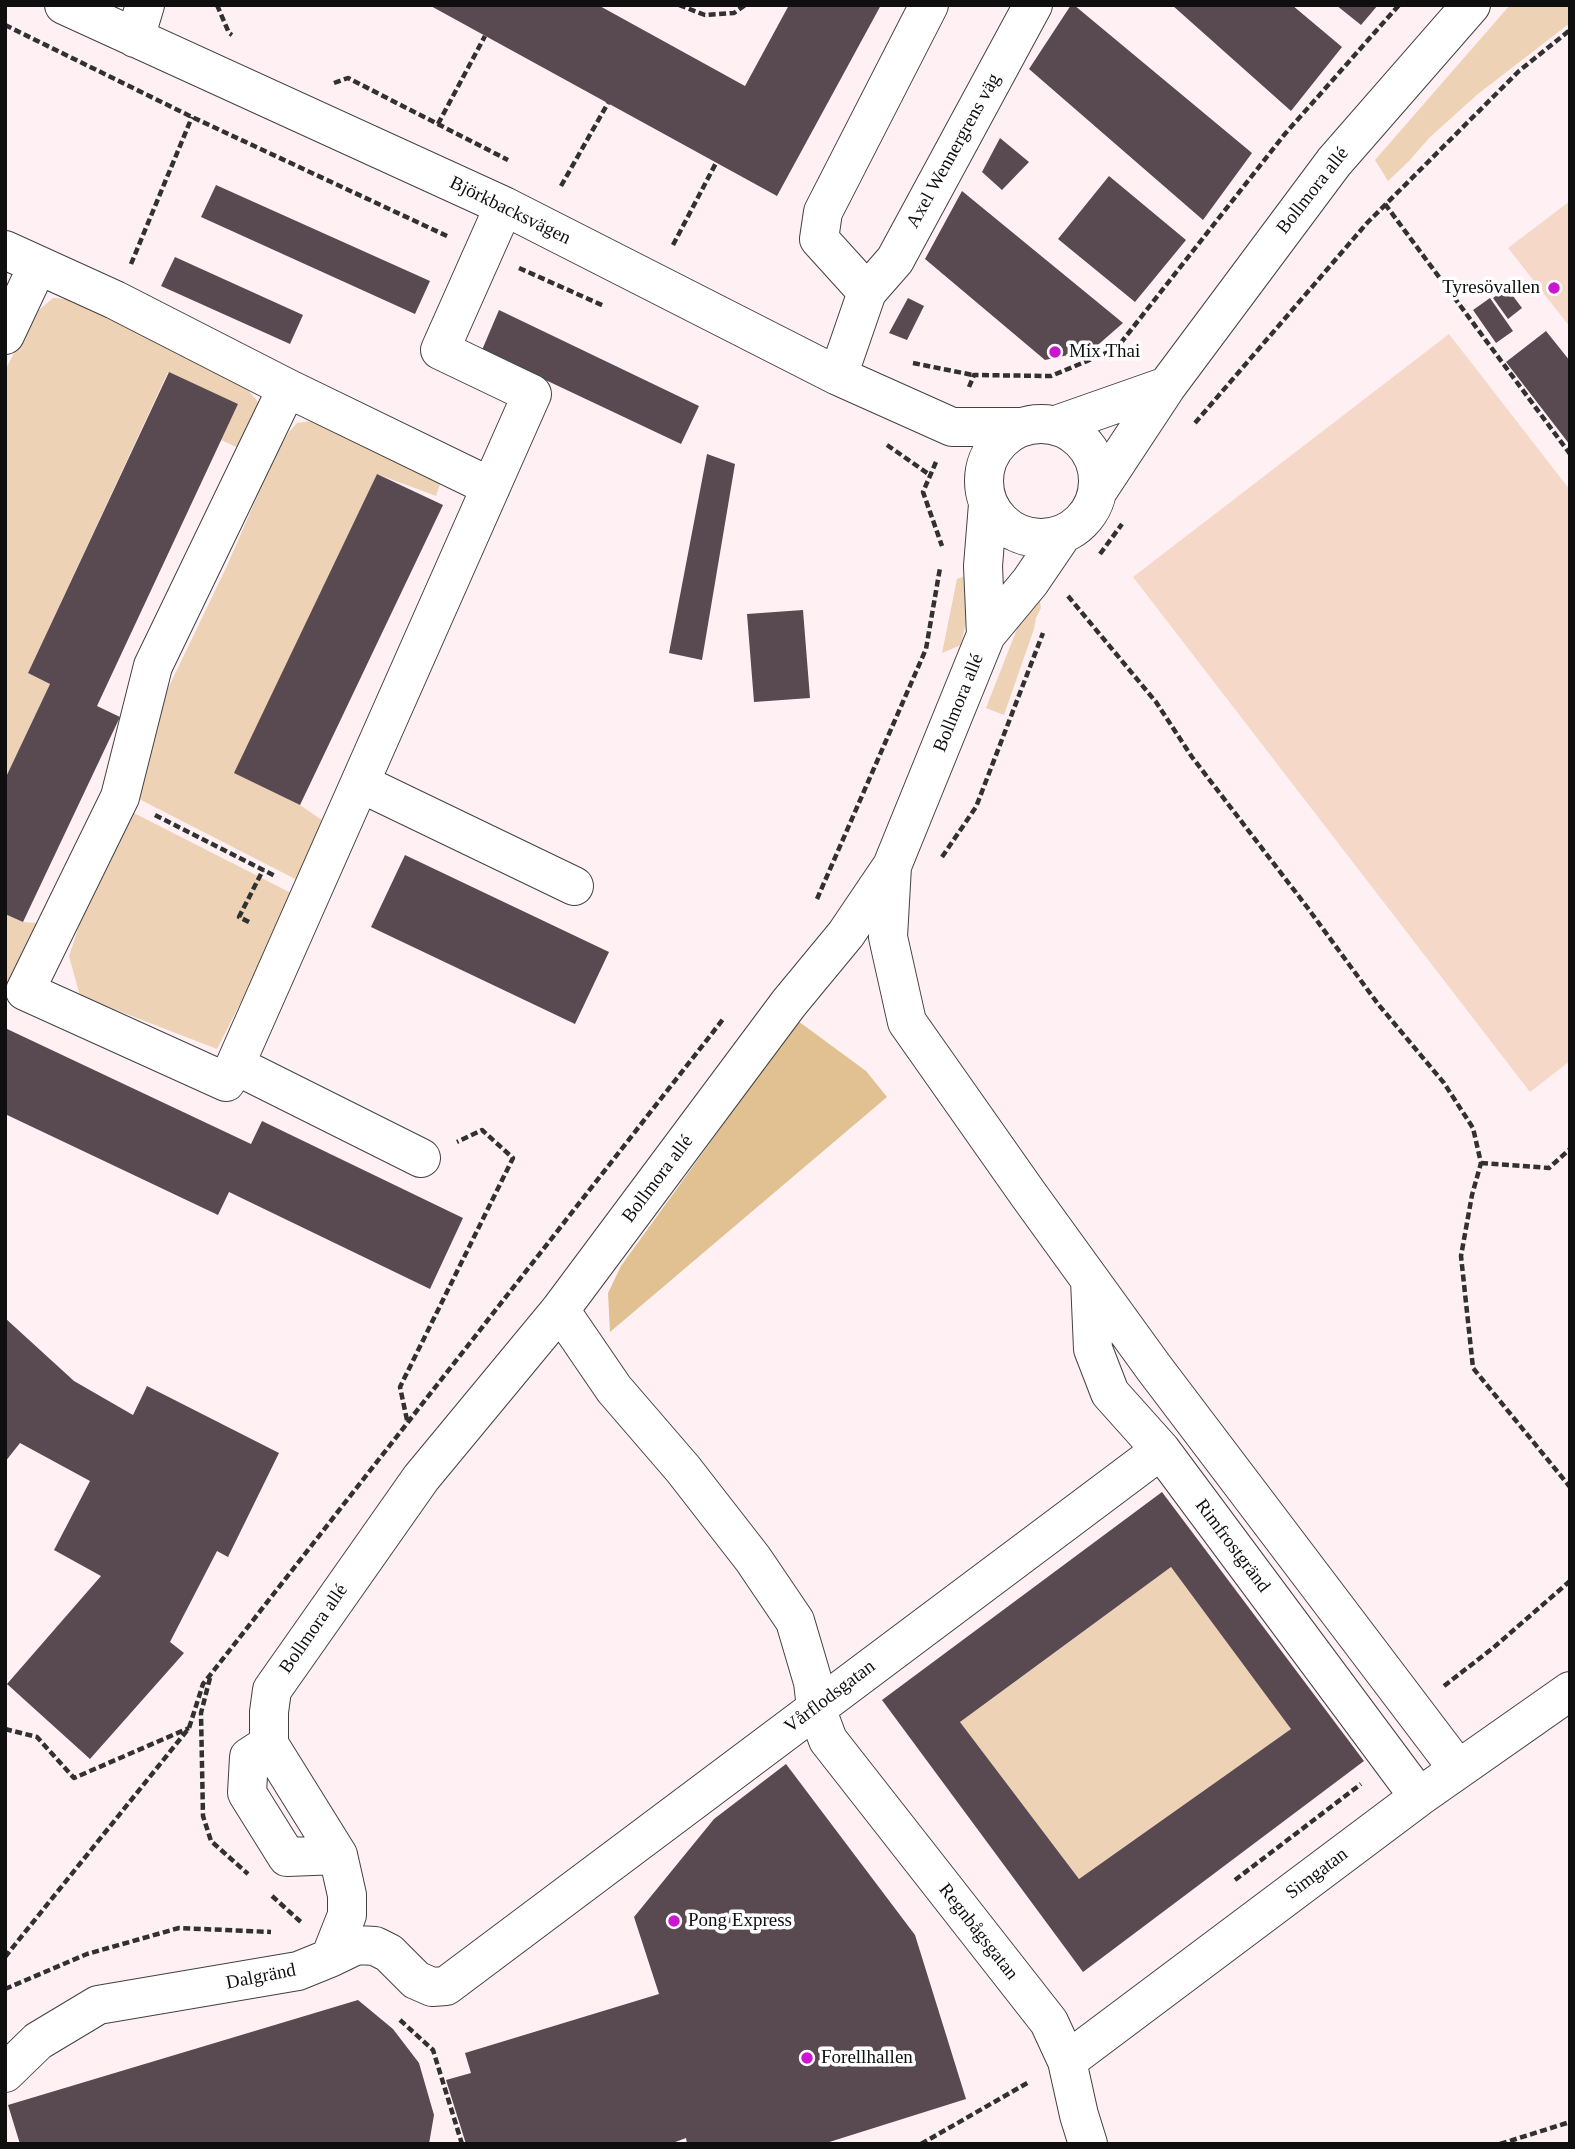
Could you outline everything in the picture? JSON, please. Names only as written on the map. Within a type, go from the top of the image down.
[{"type":"street","name":"Björkbacksvägen","points":[[64,5],[140,22],[838,376],[951,427],[985,466]]},
{"type":"street","points":[[867,292],[818,239],[822,212],[929,5]]},
{"type":"street","name":"Axel Wennergrens väg","points":[[838,376],[867,292],[895,260],[1033,5]]},
{"type":"street","name":"Bollmora allé","points":[[330,1958],[347,1915],[347,1895],[338,1855],[269,1744],[272,1689],[421,1479],[560,1310],[789,1003],[846,934],[892,866],[986,635],[1030,582],[1062,535],[1075,528],[1086,517],[1095,503],[1099,489],[1167,386],[1334,162],[1471,5]]},
{"type":"street","points":[[287,388],[153,666],[120,797],[25,991],[226,1082],[533,394],[440,350],[504,206]]},
{"type":"street","points":[[5,335],[22,258],[115,300],[287,388],[491,486]]},
{"type":"street","points":[[985,466],[992,450],[1005,436],[1167,386]]},
{"type":"street","name":"Björkbacksvägen","points":[[951,427],[1038,426]]},
{"type":"street","points":[[1038,426],[1071,432],[1088,449],[1098,472],[1099,489]]},
{"type":"street","name":"Bollmora allé","points":[[985,466],[984,485],[988,504],[983,566],[986,635]]},
{"type":"street","points":[[988,504],[998,520],[1013,532],[1046,539],[1062,535]]},
{"type":"street","points":[[360,783],[574,886]]},
{"type":"street","points":[[892,866],[888,937],[907,1022],[1154,1368],[1458,1769]]},
{"type":"street","points":[[235,1065],[421,1158]]},
{"type":"street","name":"Rimfrostgränd","points":[[1090,1280],[1093,1349],[1110,1393],[1161,1450],[1419,1797]]},
{"type":"street","points":[[560,1310],[614,1389],[683,1469],[753,1559],[795,1621],[822,1724]]},
{"type":"street","name":"Vårflodsgatan","points":[[330,1958],[357,1945],[375,1947],[389,1954],[416,1980],[432,1987],[446,1986],[501,1945],[822,1724],[1161,1450]]},
{"type":"street","name":"Simgatan","points":[[1067,2061],[1419,1797],[1570,1690]]},
{"type":"street","name":"Regnbågsgatan","points":[[822,1724],[1049,2022],[1067,2061],[1088,2144]]},
{"type":"street","name":"Dalgränd","points":[[5,2073],[38,2041],[98,2005],[298,1971],[330,1958]]},
{"type":"path","points":[[680,5],[705,15],[734,13],[745,5]]},
{"type":"path","points":[[943,550],[923,492],[974,375],[1051,376],[1116,349],[1284,135],[1399,5]]},
{"type":"path","points":[[1189,430],[1385,204],[1519,71],[1570,30]]},
{"type":"path","points":[[438,124],[485,36]]},
{"type":"path","points":[[561,187],[608,103]]},
{"type":"path","points":[[115,300],[192,117]]},
{"type":"path","points":[[674,245],[716,163]]},
{"type":"path","points":[[1385,204],[1570,454]]},
{"type":"path","points":[[1096,559],[1127,517]]},
{"type":"path","points":[[814,906],[926,649],[941,562]]},
{"type":"path","points":[[1060,589],[1156,702],[1192,757],[1378,1004],[1444,1083],[1473,1128],[1481,1163],[1461,1256],[1473,1368],[1570,1487]]},
{"type":"path","points":[[1067,596],[1072,589]]},
{"type":"path","points":[[120,797],[310,894]]},
{"type":"path","points":[[249,922],[239,917],[263,870]]},
{"type":"path","points":[[421,1158],[482,1130],[513,1158],[400,1387],[421,1479]]},
{"type":"path","points":[[1481,1163],[1549,1167],[1570,1149]]},
{"type":"path","points":[[1443,1687],[1570,1581]]},
{"type":"path","points":[[5,1728],[37,1737],[74,1778],[190,1728]]},
{"type":"path","points":[[1226,1887],[1369,1779]]},
{"type":"path","points":[[5,1989],[87,1954],[179,1928],[273,1932]]},
{"type":"path","points":[[433,2050],[462,2144]]},
{"type":"path","points":[[921,2144],[1067,2061]]},
{"type":"path","points":[[1500,2144],[1570,2122]]},
{"type":"shaded area","points":[[1510,5],[1570,5],[1570,23],[1478,94],[1430,137],[1388,181],[1375,160]]},
{"type":"shaded area","name":"Tyresövallen","points":[[1570,201],[1570,327],[1508,248]]},
{"type":"shaded area","points":[[53,298],[67,299],[90,309],[247,389],[258,402],[261,420],[245,451],[221,440],[238,404],[168,372],[28,673],[50,684],[5,779],[5,371],[32,316]]},
{"type":"shaded area","points":[[1449,334],[1570,490],[1570,1061],[1530,1092],[1133,577]]},
{"type":"shaded area","points":[[312,421],[442,479],[436,496],[377,474],[235,773],[300,805],[329,825],[303,883],[137,798],[160,705],[226,568],[277,451],[297,423]]},
{"type":"shaded area","points":[[968,575],[967,617],[961,645],[942,653],[957,579]]},
{"type":"shaded area","points":[[1039,596],[1041,608],[1004,715],[986,708],[1024,611]]},
{"type":"shaded area","points":[[128,810],[295,895],[217,1049],[80,996],[69,956],[83,914]]},
{"type":"shaded area","points":[[5,914],[23,922],[50,924],[25,991],[5,983]]},
{"type":"shaded area","points":[[798,1021],[866,1071],[887,1097],[610,1332],[608,1293],[621,1266]]},
{"type":"shaded area","points":[[1171,1567],[1291,1729],[1079,1879],[960,1722]]},
{"type":"building","points":[[429,5],[598,5],[745,86],[789,5],[881,5],[777,196]]},
{"type":"building","points":[[1071,5],[1252,153],[1203,220],[1029,69]]},
{"type":"building","points":[[1172,5],[1292,5],[1342,47],[1291,111]]},
{"type":"building","points":[[1336,5],[1378,5],[1361,25]]},
{"type":"building","points":[[1000,138],[1029,162],[1002,190],[982,172]]},
{"type":"building","points":[[1109,176],[1186,240],[1135,302],[1058,239]]},
{"type":"building","points":[[216,185],[430,281],[415,314],[201,217]]},
{"type":"building","points":[[962,191],[1123,323],[1092,350],[1045,360],[925,259]]},
{"type":"building","points":[[175,257],[303,315],[290,344],[161,286]]},
{"type":"building","points":[[1507,288],[1522,308],[1508,319],[1493,298]]},
{"type":"building","points":[[908,298],[924,306],[907,340],[889,333]]},
{"type":"building","points":[[1490,298],[1513,331],[1496,343],[1473,310]]},
{"type":"building","points":[[499,310],[699,406],[681,444],[482,350]]},
{"type":"building","points":[[1546,331],[1570,361],[1570,445],[1506,362]]},
{"type":"building","points":[[169,372],[238,404],[97,706],[120,717],[23,922],[5,914],[5,779],[50,684],[28,673]]},
{"type":"building","points":[[707,454],[735,464],[702,660],[669,653]]},
{"type":"building","points":[[377,474],[443,505],[300,805],[234,773]]},
{"type":"building","points":[[803,610],[810,698],[754,702],[747,614]]},
{"type":"building","points":[[405,855],[609,952],[575,1024],[371,927]]},
{"type":"building","points":[[5,1028],[251,1144],[262,1121],[463,1218],[430,1289],[229,1192],[218,1215],[5,1114]]},
{"type":"building","points":[[5,1318],[74,1381],[133,1415],[147,1386],[279,1453],[228,1557],[217,1551],[170,1642],[184,1653],[90,1759],[7,1684],[101,1576],[54,1550],[90,1481],[20,1443],[5,1462]]},
{"type":"building","points":[[1162,1492],[1364,1761],[1083,1972],[882,1700]],"holes":[[[1171,1567],[1291,1729],[1079,1879],[960,1722]]]},
{"type":"building","points":[[786,1764],[915,1935],[966,2099],[823,2144],[687,2144],[686,2138],[670,2144],[466,2144],[446,2080],[471,2073],[465,2053],[659,1994],[634,1917],[714,1819]]},
{"type":"building","points":[[358,2000],[393,2029],[419,2063],[434,2115],[429,2144],[20,2144],[8,2105]]},
{"type":"place","name":"Tyresövallen","points":[[1554,288]]},
{"type":"place","name":"Mix Thai","points":[[1055,352]]},
{"type":"place","name":"Pong Express","points":[[674,1921]]},
{"type":"place","name":"Forellhallen","points":[[807,2058]]}]
